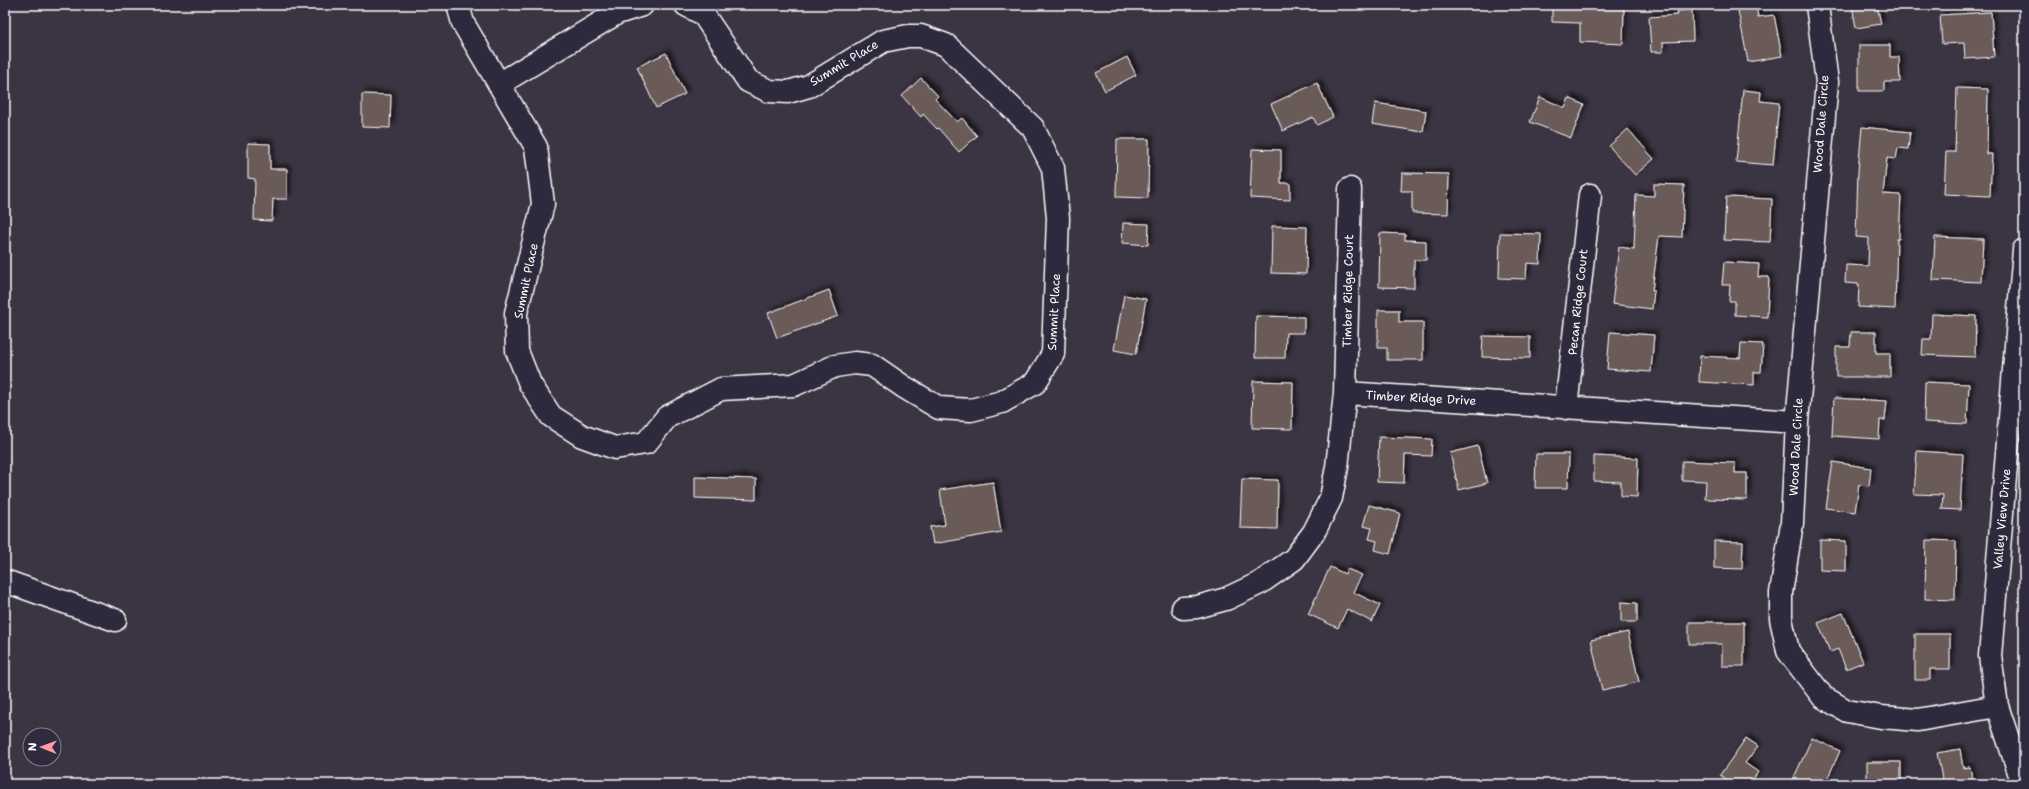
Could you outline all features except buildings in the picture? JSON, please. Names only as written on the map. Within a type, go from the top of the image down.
[{"type":"street","name":"Summit Place","points":[[458,5],[463,23],[536,147],[543,204],[516,313],[517,351],[530,384],[551,416],[582,436],[615,448],[646,443],[667,418],[721,389],[794,386],[835,366],[855,363],[872,365],[904,387],[939,408],[971,410],[1002,402],[1035,383],[1053,354],[1058,218],[1053,168],[1033,128],[946,45],[921,36],[908,36],[883,40],[809,86],[788,92],[769,91],[748,80],[704,14],[686,5]]},
{"type":"street","points":[[498,84],[617,13],[642,5]]},
{"type":"street","name":"Wood Dale Circle","points":[[1817,5],[1827,82],[1797,422],[1792,523],[1781,593],[1781,612],[1788,651],[1823,697],[1847,711],[1880,717],[1918,720],[1997,706]]},
{"type":"street","name":"Timber Ridge Court","points":[[1345,393],[1350,189]]},
{"type":"street","name":"Pecan Ridge Court","points":[[1566,408],[1590,195]]},
{"type":"street","name":"Valley View Drive","points":[[2023,784],[1997,706],[1990,656],[2024,250]]},
{"type":"street","points":[[1183,608],[1197,607],[1226,599],[1260,583],[1294,559],[1314,532],[1332,498],[1345,393]]},
{"type":"street","name":"Timber Ridge Drive","points":[[1345,393],[1797,422]]},
{"type":"street","points":[[5,580],[115,620]]}]
